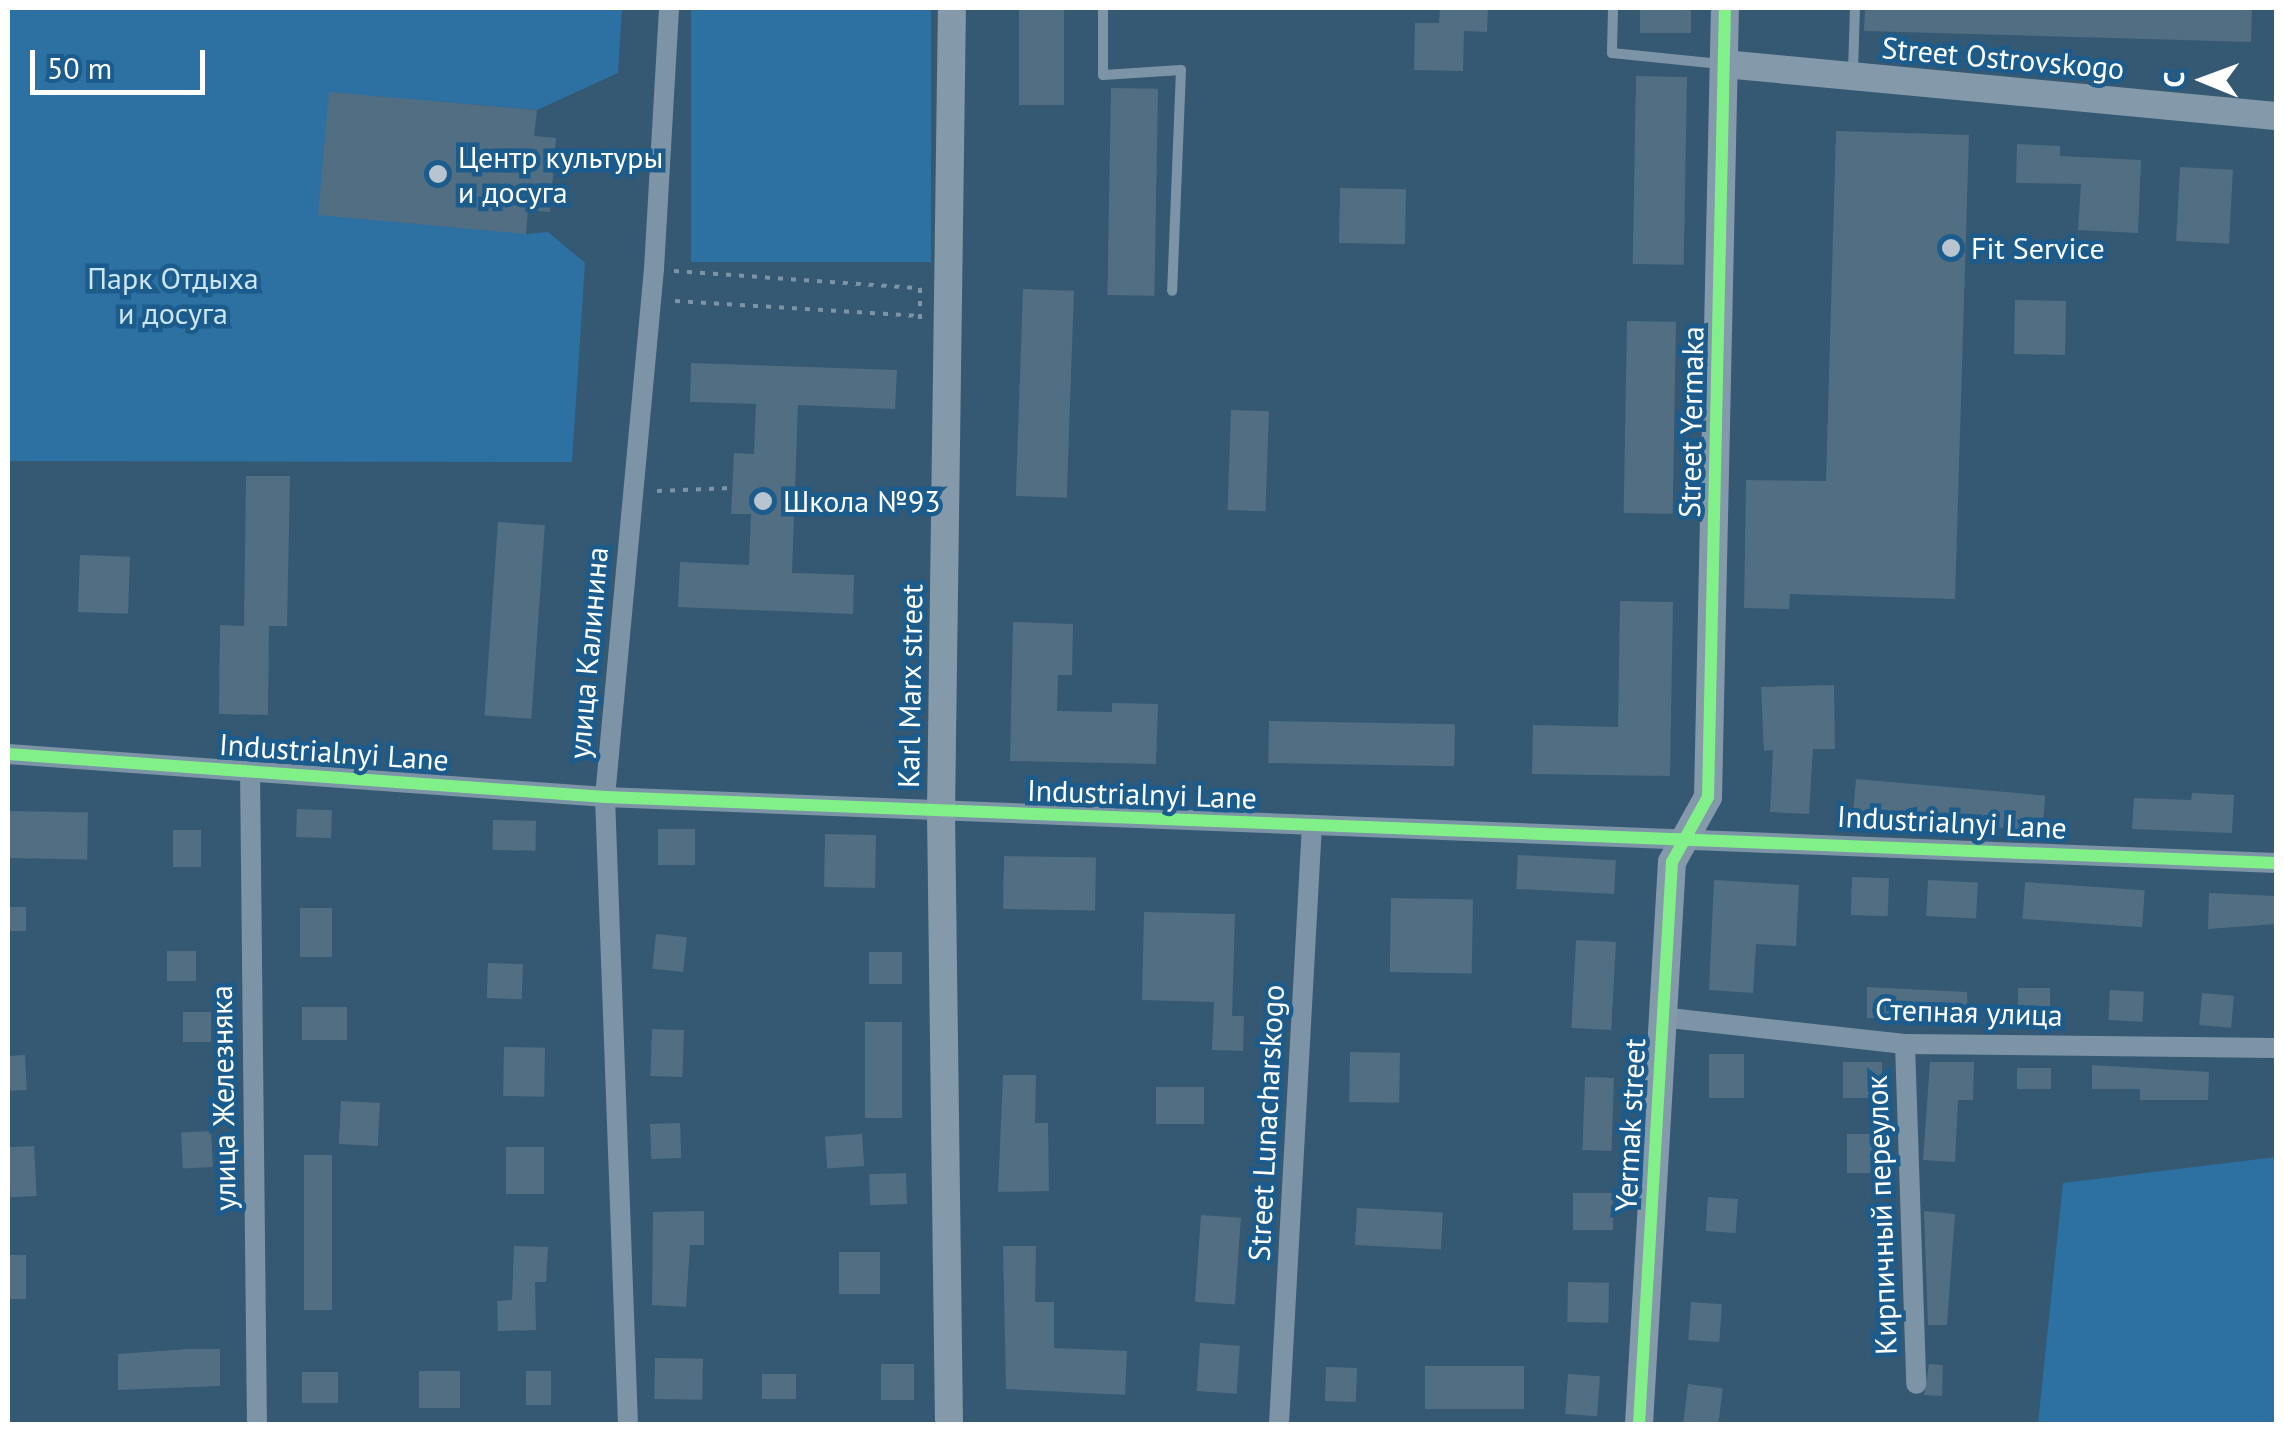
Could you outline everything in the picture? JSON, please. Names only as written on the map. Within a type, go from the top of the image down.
[{"type":"street","name":"улица Калинина","points":[[628,1424],[605,797],[654,269],[669,8]]},
{"type":"street","name":"Karl Marx street","points":[[948,1424],[941,812],[952,8]]},
{"type":"street","name":"Street Yermaka","points":[[1692,835],[1708,797],[1724,8]]},
{"type":"street","name":"Street Ostrovskogo","points":[[1724,64],[2276,116]]},
{"type":"street","name":"Industrialnyi Lane","points":[[8,754],[605,797],[1312,825],[1692,835],[2276,863]]},
{"type":"street","name":"улица Железняка","points":[[250,771],[257,1424]]},
{"type":"street","name":"Street Lunacharskogo","points":[[1280,1424],[1312,825]]},
{"type":"street","name":"Yermak street","points":[[1639,1424],[1672,862],[1692,835]]},
{"type":"street","name":"Степная улица","points":[[1660,1016],[1906,1044],[2276,1048]]},
{"type":"street","name":"Кирпичный переулок","points":[[1906,1044],[1916,1384]]},
{"type":"lane","points":[[1103,8],[1103,75],[1181,70],[1172,291]]},
{"type":"lane","points":[[1612,8],[1612,53],[1724,64]]},
{"type":"lane","points":[[1853,76],[1855,8]]},
{"type":"path","points":[[654,269],[920,288]]},
{"type":"path","points":[[651,299],[920,316]]},
{"type":"path","points":[[633,492],[732,488]]},
{"type":"green space","name":"Парк Отдыха и досуга","points":[[8,8],[622,8],[618,73],[537,110],[329,93],[526,234],[548,232],[585,263],[572,462],[8,461]]},
{"type":"green space","points":[[691,8],[931,8],[931,262],[691,262]]},
{"type":"green space","points":[[2276,1157],[2276,1424],[2038,1424],[2063,1183]]},
{"type":"building","points":[[1019,8],[1064,8],[1064,105],[1019,105]]},
{"type":"building","points":[[1440,8],[1488,8],[1487,32],[1464,31],[1463,71],[1414,70],[1415,23],[1439,23]]},
{"type":"building","points":[[1640,8],[1691,8],[1691,33],[1640,33]]},
{"type":"building","points":[[1865,8],[2252,8],[2251,42],[1864,31]]},
{"type":"building","points":[[1636,76],[1687,77],[1684,265],[1633,264]]},
{"type":"building","points":[[1111,88],[1158,89],[1154,296],[1107,295]]},
{"type":"building","name":"Центр культуры и досуга","points":[[329,92],[537,110],[534,136],[556,138],[550,212],[528,210],[526,234],[318,215]]},
{"type":"building","points":[[1836,131],[1969,135],[1955,599],[1790,594],[1789,609],[1744,608],[1746,480],[1826,481]]},
{"type":"building","points":[[2017,144],[2060,146],[2060,156],[2141,160],[2138,233],[2078,230],[2081,184],[2016,183]]},
{"type":"building","points":[[2180,167],[2233,170],[2229,244],[2176,241]]},
{"type":"building","points":[[1340,188],[1406,189],[1405,244],[1339,243]]},
{"type":"building","points":[[1023,289],[1074,291],[1067,498],[1016,496]]},
{"type":"building","points":[[2015,300],[2066,301],[2065,355],[2014,354]]},
{"type":"building","points":[[1627,321],[1676,322],[1673,514],[1624,513]]},
{"type":"building","name":"Школа №93","points":[[691,363],[897,370],[895,409],[798,405],[792,573],[854,575],[853,614],[678,607],[680,562],[749,565],[751,514],[731,514],[734,453],[754,454],[756,404],[690,402]]},
{"type":"building","points":[[1231,410],[1269,411],[1265,511],[1228,510]]},
{"type":"building","points":[[246,476],[290,476],[287,626],[269,626],[268,715],[219,714],[220,625],[244,626]]},
{"type":"building","points":[[498,522],[545,525],[531,719],[484,716]]},
{"type":"building","points":[[80,555],[130,557],[128,614],[78,612]]},
{"type":"building","points":[[1620,601],[1673,602],[1670,776],[1532,774],[1533,725],[1618,727]]},
{"type":"building","points":[[1013,622],[1073,624],[1072,675],[1058,675],[1057,711],[1112,712],[1112,703],[1158,704],[1156,764],[1010,761]]},
{"type":"building","points":[[1834,685],[1835,749],[1813,749],[1809,814],[1770,812],[1773,750],[1764,751],[1761,687]]},
{"type":"building","points":[[1269,721],[1455,724],[1454,766],[1268,763]]},
{"type":"building","points":[[1856,779],[2045,796],[2042,831],[1853,815]]},
{"type":"building","points":[[2192,793],[2234,795],[2232,833],[2132,829],[2134,798],[2191,800]]},
{"type":"building","points":[[297,809],[332,810],[331,838],[296,837]]},
{"type":"building","points":[[8,811],[88,812],[87,859],[8,858]]},
{"type":"building","points":[[493,820],[536,821],[535,851],[492,850]]},
{"type":"building","points":[[658,829],[695,829],[695,865],[658,865]]},
{"type":"building","points":[[173,830],[201,830],[201,867],[173,867]]},
{"type":"building","points":[[825,834],[876,835],[875,888],[824,887]]},
{"type":"building","points":[[1518,855],[1616,860],[1614,894],[1516,889]]},
{"type":"building","points":[[1004,856],[1096,858],[1095,911],[1003,909]]},
{"type":"building","points":[[1852,877],[1889,878],[1888,916],[1851,915]]},
{"type":"building","points":[[1714,880],[1799,885],[1796,946],[1756,944],[1753,993],[1709,990]]},
{"type":"building","points":[[1928,880],[1978,883],[1976,919],[1926,916]]},
{"type":"building","points":[[2025,882],[2145,890],[2142,927],[2022,919]]},
{"type":"building","points":[[2209,893],[2276,896],[2276,924],[2208,929]]},
{"type":"building","points":[[1391,898],[1473,899],[1472,973],[1390,972]]},
{"type":"building","points":[[8,907],[26,907],[26,931],[8,931]]},
{"type":"building","points":[[300,908],[332,908],[332,957],[300,957]]},
{"type":"building","points":[[1144,912],[1235,914],[1232,1016],[1244,1016],[1243,1051],[1212,1050],[1214,1002],[1142,1000]]},
{"type":"building","points":[[656,934],[687,937],[683,972],[652,969]]},
{"type":"building","points":[[1576,940],[1616,942],[1611,1030],[1571,1028]]},
{"type":"building","points":[[167,951],[196,951],[196,981],[167,981]]},
{"type":"building","points":[[869,952],[902,952],[902,984],[869,984]]},
{"type":"building","points":[[488,963],[523,964],[522,999],[487,998]]},
{"type":"building","points":[[1867,987],[1967,992],[1968,1019],[1867,1018]]},
{"type":"building","points":[[2018,988],[2050,988],[2050,1017],[2018,1017]]},
{"type":"building","points":[[2110,990],[2144,992],[2142,1022],[2108,1020]]},
{"type":"building","points":[[2202,993],[2234,996],[2231,1028],[2199,1025]]},
{"type":"building","points":[[302,1007],[347,1007],[347,1040],[302,1040]]},
{"type":"building","points":[[183,1012],[211,1012],[211,1042],[183,1042]]},
{"type":"building","points":[[865,1022],[902,1022],[902,1118],[865,1118]]},
{"type":"building","points":[[652,1029],[684,1030],[682,1077],[650,1076]]},
{"type":"building","points":[[504,1047],[545,1048],[544,1097],[503,1096]]},
{"type":"building","points":[[1350,1052],[1400,1053],[1399,1103],[1349,1102]]},
{"type":"building","points":[[1709,1054],[1744,1054],[1744,1098],[1709,1098]]},
{"type":"building","points":[[25,1055],[27,1090],[10,1091],[8,1056]]},
{"type":"building","points":[[1843,1062],[1882,1062],[1882,1098],[1843,1098]]},
{"type":"building","points":[[1930,1062],[1974,1062],[1973,1100],[1958,1100],[1955,1162],[1923,1160]]},
{"type":"building","points":[[2092,1065],[2209,1072],[2208,1100],[2140,1100],[2140,1089],[2092,1089]]},
{"type":"building","points":[[2017,1068],[2051,1068],[2051,1089],[2017,1089]]},
{"type":"building","points":[[1003,1075],[1036,1075],[1035,1123],[1048,1123],[1049,1191],[998,1192]]},
{"type":"building","points":[[1585,1077],[1614,1078],[1611,1151],[1582,1150]]},
{"type":"building","points":[[1156,1087],[1204,1087],[1204,1124],[1156,1124]]},
{"type":"building","points":[[341,1101],[380,1103],[378,1146],[339,1144]]},
{"type":"building","points":[[680,1123],[681,1158],[651,1159],[650,1124]]},
{"type":"building","points":[[211,1131],[213,1167],[183,1169],[181,1133]]},
{"type":"building","points":[[862,1134],[864,1166],[827,1169],[825,1137]]},
{"type":"building","points":[[1847,1134],[1876,1134],[1876,1173],[1847,1173]]},
{"type":"building","points":[[34,1146],[37,1196],[11,1197],[8,1147]]},
{"type":"building","points":[[506,1147],[544,1147],[544,1194],[506,1194]]},
{"type":"building","points":[[304,1155],[332,1155],[332,1310],[304,1310]]},
{"type":"building","points":[[906,1173],[907,1204],[870,1205],[869,1174]]},
{"type":"building","points":[[1573,1193],[1613,1193],[1613,1230],[1573,1230]]},
{"type":"building","points":[[1708,1197],[1738,1199],[1736,1233],[1706,1231]]},
{"type":"building","points":[[1357,1208],[1443,1213],[1441,1249],[1355,1245]]},
{"type":"building","points":[[704,1211],[704,1245],[690,1245],[686,1307],[652,1305],[653,1212]]},
{"type":"building","points":[[1924,1211],[1955,1214],[1947,1325],[1928,1325]]},
{"type":"building","points":[[1201,1215],[1241,1218],[1235,1305],[1195,1302]]},
{"type":"building","points":[[514,1246],[548,1247],[546,1282],[535,1282],[536,1330],[498,1331],[497,1301],[512,1300]]},
{"type":"building","points":[[1003,1246],[1036,1246],[1035,1302],[1054,1302],[1054,1348],[1127,1351],[1125,1395],[1006,1389]]},
{"type":"building","points":[[839,1252],[880,1252],[880,1294],[839,1294]]},
{"type":"building","points":[[8,1255],[26,1255],[26,1299],[8,1299]]},
{"type":"building","points":[[1568,1282],[1609,1283],[1608,1323],[1567,1322]]},
{"type":"building","points":[[1691,1302],[1722,1304],[1719,1342],[1688,1340]]},
{"type":"building","points":[[1200,1343],[1240,1346],[1237,1394],[1197,1391]]},
{"type":"building","points":[[220,1349],[220,1386],[118,1390],[118,1354]]},
{"type":"building","points":[[655,1358],[703,1359],[702,1400],[654,1399]]},
{"type":"building","points":[[881,1364],[914,1364],[914,1400],[881,1400]]},
{"type":"building","points":[[1929,1364],[1943,1365],[1942,1396],[1924,1395]]},
{"type":"building","points":[[1425,1366],[1524,1366],[1524,1409],[1425,1409]]},
{"type":"building","points":[[1326,1367],[1357,1368],[1356,1402],[1325,1401]]},
{"type":"building","points":[[419,1371],[460,1371],[460,1408],[419,1408]]},
{"type":"building","points":[[526,1371],[551,1371],[551,1405],[526,1405]]},
{"type":"building","points":[[302,1372],[338,1372],[338,1403],[302,1403]]},
{"type":"building","points":[[762,1374],[796,1374],[796,1399],[762,1399]]},
{"type":"building","points":[[1568,1374],[1600,1376],[1597,1416],[1565,1414]]},
{"type":"building","points":[[1688,1384],[1723,1388],[1718,1424],[1683,1424]]},
{"type":"cycle path","points":[[1639,1424],[1672,862],[1708,797],[1725,8]]},
{"type":"cycle path","points":[[8,754],[605,797],[2276,863]]},
{"type":"place","name":"Центр культуры и досуга","points":[[438,174]]},
{"type":"place","name":"Fit Service","points":[[1951,248]]},
{"type":"place","name":"Школа №93","points":[[763,501]]}]
